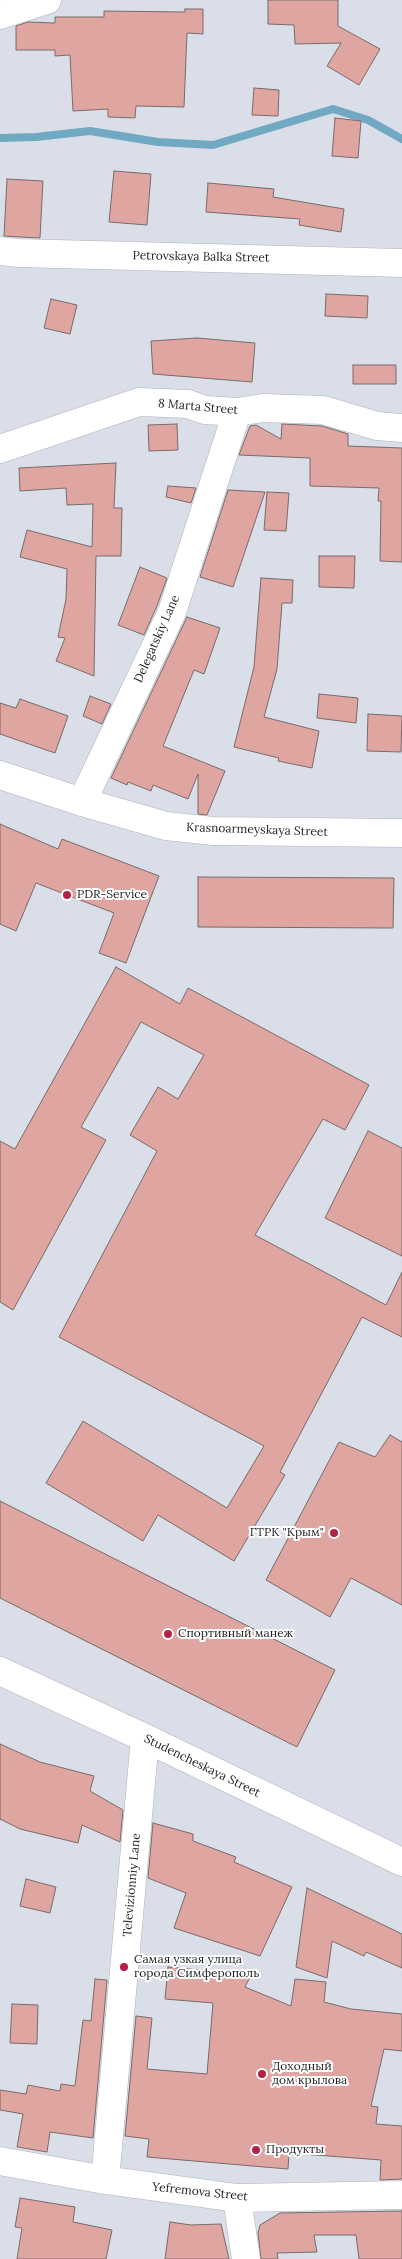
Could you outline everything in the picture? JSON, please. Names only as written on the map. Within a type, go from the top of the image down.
[{"type":"street","points":[[0,15],[47,0]]},
{"type":"street","name":"Petrovskaya Balka Street","points":[[0,251],[18,254],[360,260],[402,263]]},
{"type":"street","name":"8 Marta Street","points":[[0,449],[139,402],[188,404],[205,410],[237,412],[263,408],[323,410],[377,426],[402,428]]},
{"type":"street","name":"Delegatskiy Lane","points":[[82,802],[172,612],[237,412]]},
{"type":"street","name":"Krasnoarmeyskaya Street","points":[[0,775],[82,802],[166,826],[213,831],[402,834]]},
{"type":"street","name":"Studencheskaya Street","points":[[0,1671],[145,1738],[402,1862]]},
{"type":"street","name":"Televizionniy Lane","points":[[105,2180],[145,1738]]},
{"type":"street","name":"Yefremova Street","points":[[0,2161],[105,2180],[237,2198],[402,2195]]},
{"type":"street","points":[[237,2198],[246,2259]]},
{"type":"building","points":[[268,0],[338,0],[338,26],[380,49],[359,85],[327,66],[341,43],[295,44],[294,25],[268,24]]},
{"type":"building","points":[[185,9],[203,9],[203,34],[187,33],[184,107],[136,106],[135,118],[108,117],[108,109],[73,111],[70,55],[55,56],[55,50],[16,50],[16,26],[28,22],[55,23],[55,17],[104,17],[104,11],[185,12]]},
{"type":"building","points":[[254,88],[279,90],[278,116],[252,115]]},
{"type":"building","points":[[335,118],[361,121],[358,158],[332,156]]},
{"type":"building","points":[[114,171],[151,174],[147,225],[109,222]]},
{"type":"building","points":[[7,179],[43,181],[40,238],[4,236]]},
{"type":"building","points":[[208,183],[274,189],[273,197],[344,209],[341,232],[299,225],[300,219],[206,212]]},
{"type":"building","points":[[326,294],[368,296],[367,318],[325,316]]},
{"type":"building","points":[[51,299],[77,305],[70,334],[44,328]]},
{"type":"building","points":[[197,338],[255,343],[252,382],[153,374],[151,341]]},
{"type":"building","points":[[353,365],[396,365],[396,384],[353,384]]},
{"type":"building","points":[[177,424],[178,450],[149,451],[148,425]]},
{"type":"building","points":[[282,424],[322,426],[348,434],[348,446],[402,448],[402,562],[380,561],[381,501],[378,501],[379,488],[310,486],[310,458],[239,455],[250,426],[256,425],[281,439]]},
{"type":"building","points":[[116,463],[114,508],[122,508],[121,556],[96,556],[94,676],[56,661],[65,638],[58,637],[66,599],[67,569],[20,557],[27,530],[92,547],[93,504],[67,505],[66,488],[20,491],[19,468]]},
{"type":"building","points":[[168,486],[196,488],[191,503],[166,497]]},
{"type":"building","points":[[228,490],[265,492],[233,587],[200,577]]},
{"type":"building","points":[[267,492],[289,493],[286,531],[264,530]]},
{"type":"building","points":[[319,556],[355,556],[354,588],[319,587]]},
{"type":"building","points":[[140,567],[167,578],[144,635],[118,625]]},
{"type":"building","points":[[261,578],[293,580],[292,603],[282,603],[277,669],[264,717],[319,731],[312,768],[278,761],[279,758],[234,747],[254,667]]},
{"type":"building","points":[[187,617],[220,628],[204,674],[194,670],[163,746],[225,771],[207,815],[198,814],[198,774],[188,799],[153,785],[151,791],[128,782],[127,785],[111,778]]},
{"type":"building","points":[[319,694],[358,698],[356,723],[317,718]]},
{"type":"building","points":[[90,696],[111,704],[102,724],[83,716]]},
{"type":"building","points":[[20,699],[68,716],[55,753],[0,734],[0,703],[16,708]]},
{"type":"building","points":[[368,714],[402,716],[401,752],[367,751]]},
{"type":"building","points":[[0,824],[58,849],[62,839],[159,876],[126,963],[99,953],[114,913],[36,883],[16,931],[0,924]]},
{"type":"building","points":[[198,877],[394,878],[393,928],[198,927]]},
{"type":"building","points":[[116,967],[180,1004],[188,988],[369,1085],[345,1130],[323,1119],[255,1235],[386,1305],[402,1272],[402,1337],[362,1317],[280,1472],[285,1475],[234,1561],[158,1515],[143,1541],[46,1483],[83,1421],[227,1508],[264,1446],[59,1337],[157,1151],[130,1135],[158,1087],[178,1099],[204,1055],[141,1022],[81,1127],[106,1140],[13,1310],[0,1302],[0,1141],[15,1149]]},
{"type":"building","points":[[368,1131],[402,1148],[402,1256],[325,1218]]},
{"type":"building","name":"ГТРК \"Крым\"","points":[[390,1435],[402,1442],[402,1605],[351,1578],[330,1617],[266,1580],[339,1442],[375,1457]]},
{"type":"building","name":"Спортивный манеж","points":[[0,1501],[335,1670],[297,1747],[0,1598]]},
{"type":"building","points":[[0,1744],[40,1762],[94,1776],[90,1791],[123,1810],[120,1842],[82,1825],[78,1843],[20,1829],[0,1819]]},
{"type":"building","points":[[153,1823],[193,1834],[193,1841],[236,1857],[234,1862],[292,1887],[260,1956],[174,1928],[186,1893],[148,1878]]},
{"type":"building","points":[[26,1879],[56,1887],[50,1913],[20,1906]]},
{"type":"building","points":[[307,1888],[402,1934],[402,1968],[366,1952],[364,1956],[332,1941],[327,1978],[296,1967]]},
{"type":"building","points":[[168,1967],[251,1975],[245,1987],[291,2006],[295,1979],[326,1982],[324,2002],[351,2009],[402,2014],[402,2051],[384,2049],[371,2106],[378,2107],[376,2124],[402,2126],[402,2179],[380,2180],[381,2160],[289,2153],[288,2169],[147,2157],[149,2139],[125,2136],[136,2016],[152,2018],[147,2069],[207,2074],[213,2003],[165,1999]]},
{"type":"building","points":[[95,1979],[107,1980],[93,2138],[50,2132],[47,2152],[17,2147],[23,2114],[0,2110],[0,2090],[26,2094],[28,2085],[60,2091],[61,2084],[75,2086],[83,2020],[91,2021]]},
{"type":"building","points":[[12,2004],[38,2005],[37,2044],[10,2043]]},
{"type":"building","points":[[20,2198],[75,2207],[73,2222],[112,2230],[106,2259],[17,2259],[22,2228],[15,2227]]},
{"type":"building","points":[[402,2211],[402,2259],[359,2259],[356,2235],[314,2235],[317,2252],[277,2253],[278,2259],[261,2259],[258,2233],[260,2225],[280,2213]]},
{"type":"building","points":[[170,2222],[191,2225],[221,2224],[229,2259],[165,2259]]},
{"type":"waterway","points":[[0,138],[36,137],[90,131],[158,142],[213,145],[333,109],[368,120],[402,139]]},
{"type":"place","name":"PDR-Service","points":[[67,895]]},
{"type":"place","name":"ГТРК \"Крым\"","points":[[334,1533]]},
{"type":"place","name":"Спортивный манеж","points":[[168,1634]]},
{"type":"place","name":"Самая узкая улица города Симферополь","points":[[124,1967]]},
{"type":"place","name":"Доходный дом крылова","points":[[262,2074]]},
{"type":"place","name":"Продукты","points":[[256,2150]]}]
